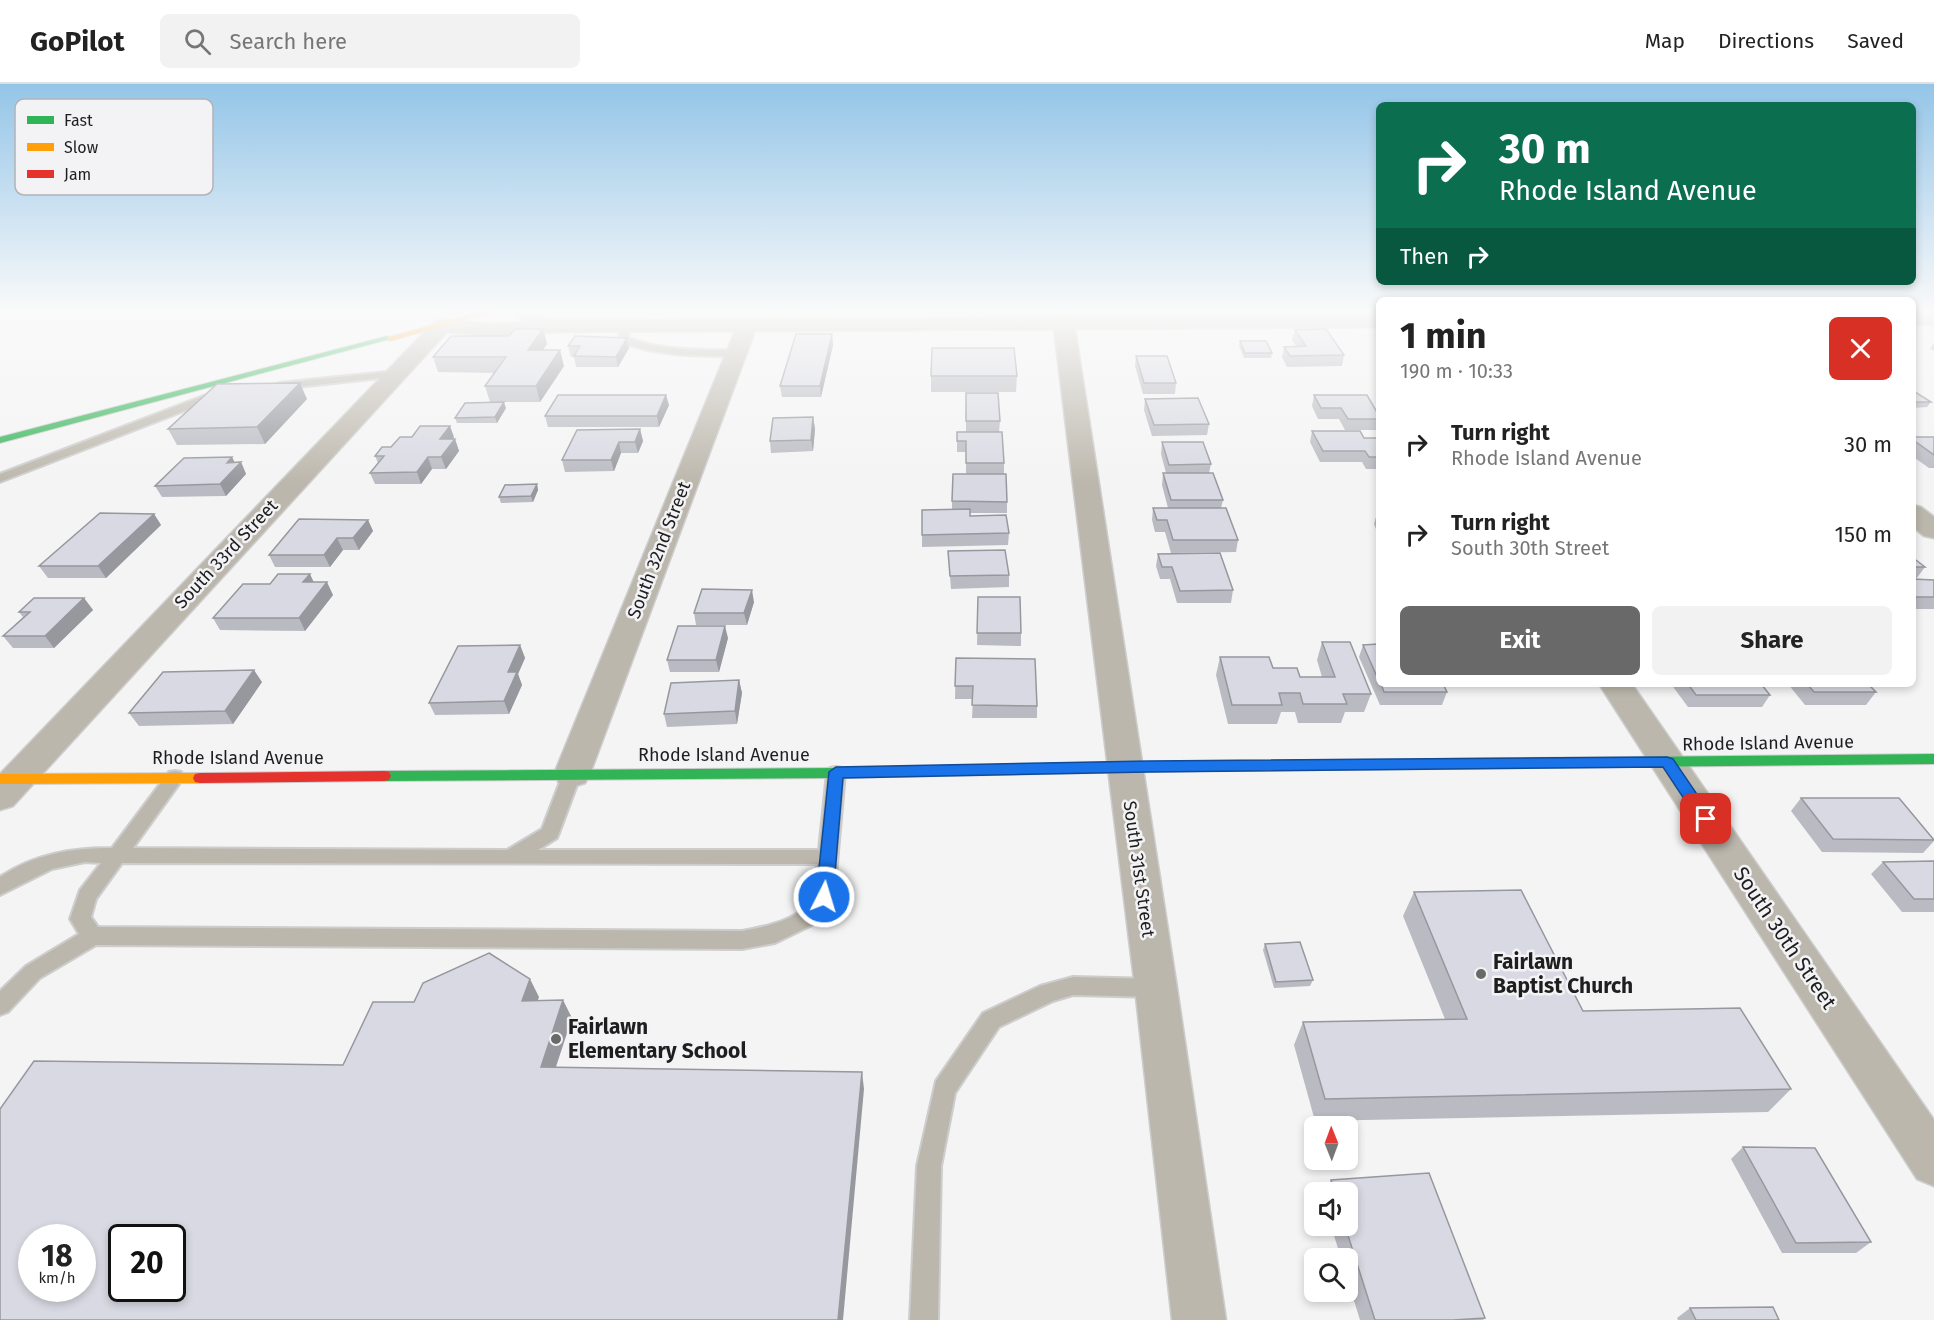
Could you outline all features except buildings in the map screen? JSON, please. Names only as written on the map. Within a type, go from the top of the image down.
[{"type":"street","points":[[0,440],[257,369]]},
{"type":"street","name":"South 33rd Street","points":[[6,785],[400,369]]},
{"type":"street","name":"South 32nd Street","points":[[572,774],[730,369]]},
{"type":"street","name":"South 31st Street","points":[[1071,369],[1156,988],[1198,1320]]},
{"type":"street","points":[[1916,516],[1934,530]]},
{"type":"street","name":"South 30th Street","points":[[1617,687],[1934,1162]]},
{"type":"street","name":"Rhode Island Avenue","points":[[6,785],[175,777],[1934,759]]},
{"type":"lane","points":[[265,389],[395,374]]},
{"type":"lane","points":[[0,478],[207,398],[230,394]]},
{"type":"lane","points":[[0,1005],[33,972],[93,936],[742,940],[775,934],[805,919],[824,897],[836,772]]},
{"type":"lane","points":[[510,857],[550,832],[572,774]]},
{"type":"lane","points":[[93,936],[80,919],[87,896],[175,777]]},
{"type":"lane","points":[[0,887],[40,864],[64,857],[828,857]]},
{"type":"lane","points":[[924,1320],[929,1166],[944,1089],[991,1020],[1048,993],[1073,987],[1156,988]]},
{"type":"traffic: fast","points":[[0,440],[273,369]]},
{"type":"traffic: fast","points":[[1435,764],[1934,759]]},
{"type":"traffic: fast","points":[[384,776],[836,773],[1202,766]]},
{"type":"traffic: slow","points":[[1202,766],[1435,764]]},
{"type":"traffic: slow","points":[[0,779],[200,778]]},
{"type":"traffic: jam","points":[[200,778],[384,776]]},
{"type":"place","name":"Fairlawn Baptist Church","points":[[1481,974]]},
{"type":"place","name":"Fairlawn Elementary School","points":[[556,1039]]},
{"type":"route","points":[[824,897],[836,772],[1148,766],[1667,762],[1706,819]]}]
